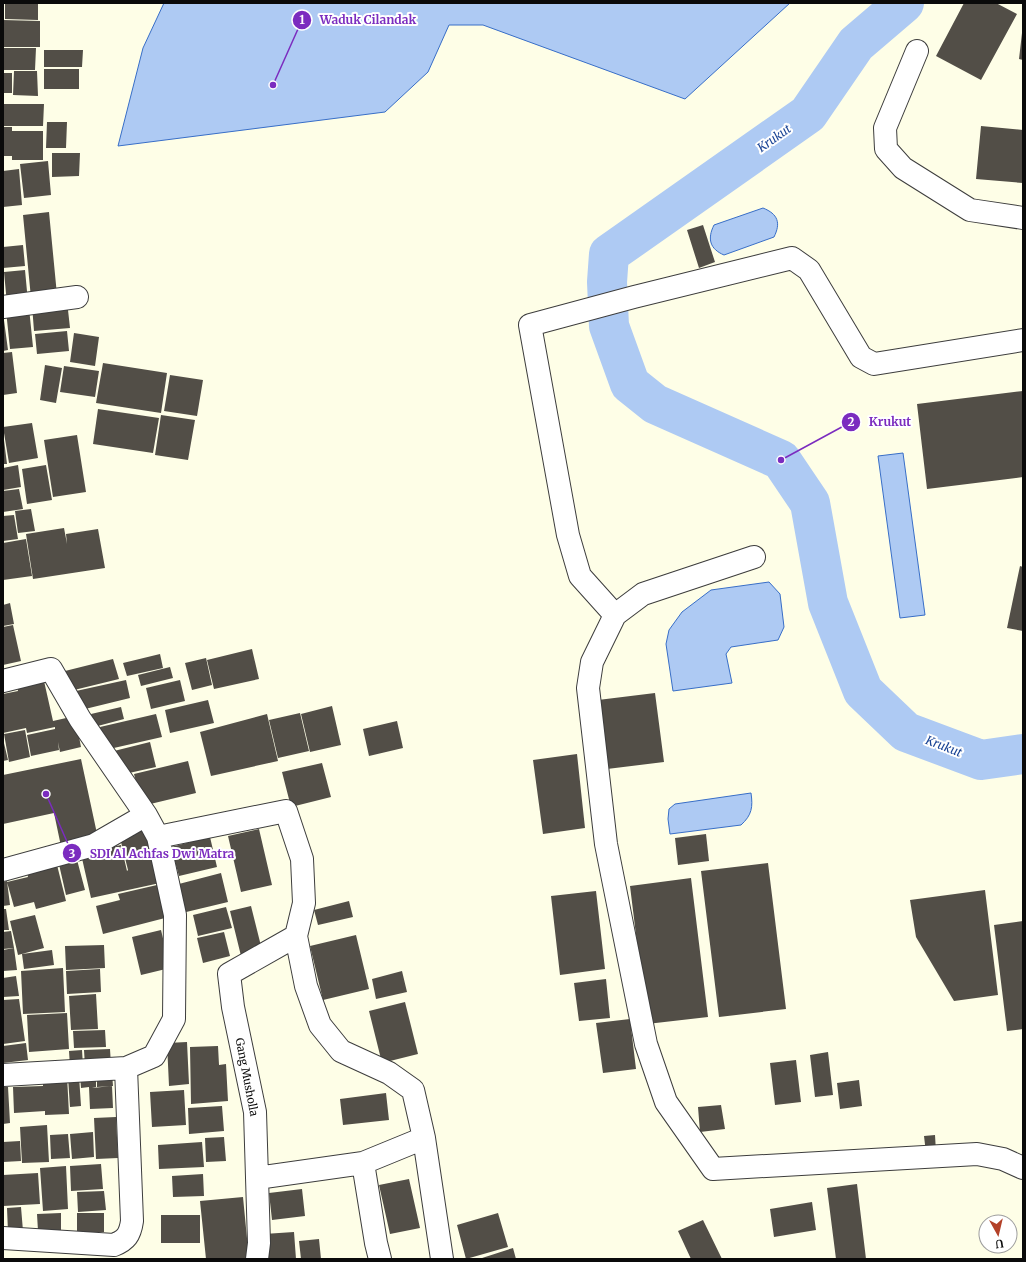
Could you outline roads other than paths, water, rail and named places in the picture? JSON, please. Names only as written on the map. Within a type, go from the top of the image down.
[{"type":"street","points":[[917,51],[885,128],[886,149],[903,168],[970,210],[1023,218]]},
{"type":"street","points":[[615,616],[580,576],[570,542],[530,325],[634,297],[792,258],[809,270],[861,357],[874,364],[1023,340]]},
{"type":"street","points":[[3,307],[77,297]]},
{"type":"street","points":[[754,557],[643,594],[615,616],[592,662],[588,688],[606,844],[646,1044],[666,1102],[713,1169],[977,1154],[1003,1159],[1023,1168]]},
{"type":"street","points":[[3,681],[51,669],[80,719],[146,815],[158,837],[175,915],[174,1019],[154,1056],[126,1068],[3,1075]]},
{"type":"street","points":[[158,837],[286,811],[302,858],[304,903],[296,936],[306,986],[320,1025],[341,1050],[389,1073],[413,1090],[424,1138],[442,1259]]},
{"type":"street","points":[[3,870],[94,845],[146,815]]},
{"type":"street","name":"Gang Musholla","points":[[257,1259],[259,1243],[255,1112],[233,1007],[229,974],[296,936]]},
{"type":"street","points":[[3,1238],[114,1245],[125,1240],[130,1232],[132,1221],[126,1068]]},
{"type":"street","points":[[257,1178],[363,1164],[424,1138]]},
{"type":"street","points":[[363,1164],[380,1259]]},
{"type":"water","points":[[164,3],[790,3],[685,99],[483,25],[449,25],[428,72],[385,112],[118,146],[143,48]]},
{"type":"water","points":[[763,208],[772,213],[777,220],[778,223],[774,237],[724,255],[719,253],[713,247],[710,239],[714,225]]},
{"type":"water","points":[[903,453],[925,615],[900,618],[878,456]]},
{"type":"water","points":[[769,582],[780,594],[784,627],[778,640],[731,647],[726,654],[732,683],[673,691],[666,644],[669,630],[682,612],[711,590]]},
{"type":"water","points":[[751,793],[752,802],[750,814],[741,825],[670,834],[668,819],[669,809],[675,804]]},
{"type":"waterway","name":"Krukut","points":[[904,3],[856,44],[808,114],[609,254],[607,282],[609,326],[630,384],[655,404],[781,460],[810,503],[828,603],[863,691],[906,732],[981,760],[1023,754]]},
{"type":"place","name":"Waduk Cilandak","points":[[273,85]]},
{"type":"place","name":"Krukut","points":[[781,460]]},
{"type":"place","name":"SDI Al Achfas Dwi Matra","points":[[46,794]]}]
